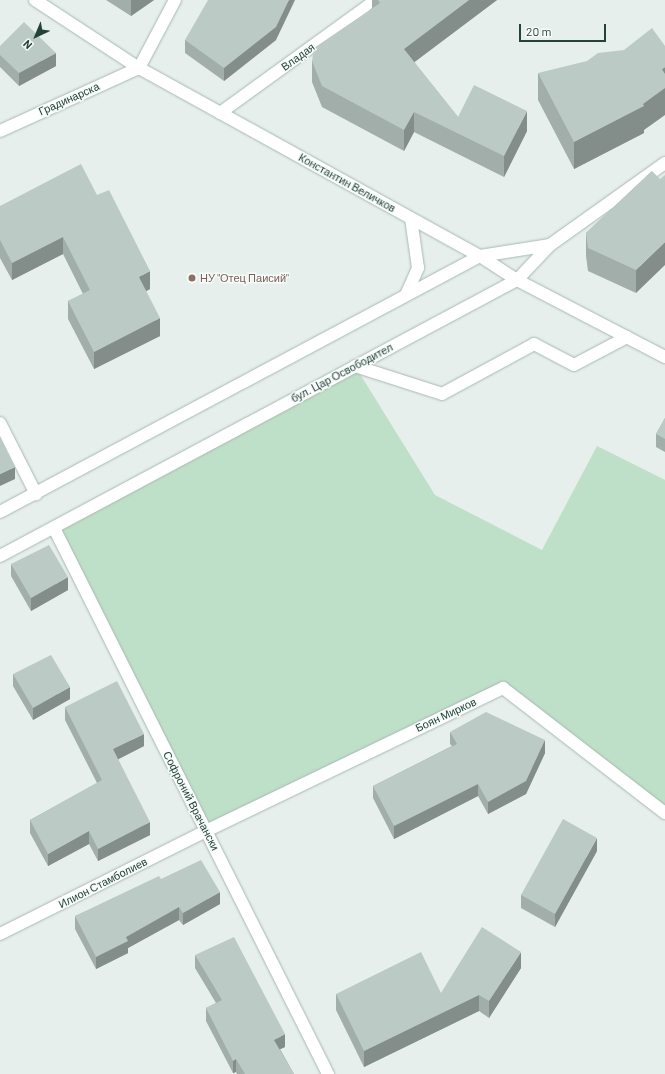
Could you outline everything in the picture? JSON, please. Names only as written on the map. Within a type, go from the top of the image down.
[{"type":"street","name":"Константин Величков","points":[[35,0],[139,68],[480,256],[517,280],[665,357]]},
{"type":"street","points":[[139,68],[175,0]]},
{"type":"street","name":"Владая","points":[[220,113],[376,0]]},
{"type":"street","name":"Градинарска","points":[[0,131],[139,68]]},
{"type":"street","name":"бул. Цар Освободител","points":[[0,556],[517,280],[550,245],[665,163]]},
{"type":"street","points":[[406,295],[418,268],[411,218]]},
{"type":"street","points":[[0,512],[480,256],[550,245]]},
{"type":"street","points":[[355,366],[442,394],[534,344],[574,364],[627,337]]},
{"type":"street","points":[[0,423],[36,494]]},
{"type":"street","name":"Софроний Врачански","points":[[54,528],[328,1074]]},
{"type":"street","name":"Боян Мирков","points":[[206,831],[503,688],[665,813]]},
{"type":"street","name":"Илион Стамболиев","points":[[0,934],[206,831]]},
{"type":"green space","points":[[355,366],[435,495],[542,550],[597,446],[665,480],[665,813],[503,688],[206,831],[54,528]]},
{"type":"building","points":[[208,0],[289,0],[276,27],[224,68],[185,40]]},
{"type":"building","points":[[378,0],[469,0],[404,49],[458,117],[474,85],[527,111],[504,156],[414,112],[404,130],[322,86],[312,61],[314,48],[380,3]]},
{"type":"building","points":[[24,22],[56,53],[19,73],[0,55],[0,46]]},
{"type":"building","points":[[652,28],[665,46],[665,67],[662,69],[665,74],[665,88],[643,104],[644,106],[574,142],[538,73],[587,61],[598,53],[624,50]]},
{"type":"building","points":[[81,164],[97,195],[109,190],[150,271],[139,277],[160,318],[94,352],[68,301],[90,290],[63,237],[12,263],[0,240],[0,206]]},
{"type":"building","points":[[652,171],[660,179],[665,175],[665,242],[636,270],[588,248],[586,233]]},
{"type":"building","points":[[665,418],[665,439],[656,434]]},
{"type":"building","points":[[0,436],[15,467],[0,474]]},
{"type":"building","points":[[49,545],[68,577],[31,598],[11,564]]},
{"type":"building","points":[[51,655],[70,687],[33,708],[13,674]]},
{"type":"building","points":[[117,681],[144,734],[113,749],[150,822],[98,849],[89,831],[48,854],[30,820],[102,780],[65,707]]},
{"type":"building","points":[[486,712],[545,740],[526,781],[488,802],[478,784],[394,826],[373,786],[457,744],[450,732]]},
{"type":"building","points":[[563,819],[597,838],[555,914],[521,895]]},
{"type":"building","points":[[201,860],[220,892],[183,913],[179,907],[126,937],[128,941],[96,957],[75,916],[159,876],[161,879]]},
{"type":"building","points":[[482,927],[521,952],[489,1001],[479,995],[364,1051],[336,994],[421,952],[441,993]]},
{"type":"building","points":[[234,937],[285,1034],[274,1040],[294,1074],[245,1074],[236,1059],[233,1061],[206,1008],[222,1000],[195,955]]},
{"type":"place","name":"НУ \"Отец Паисий\"","points":[[192,278]]}]
